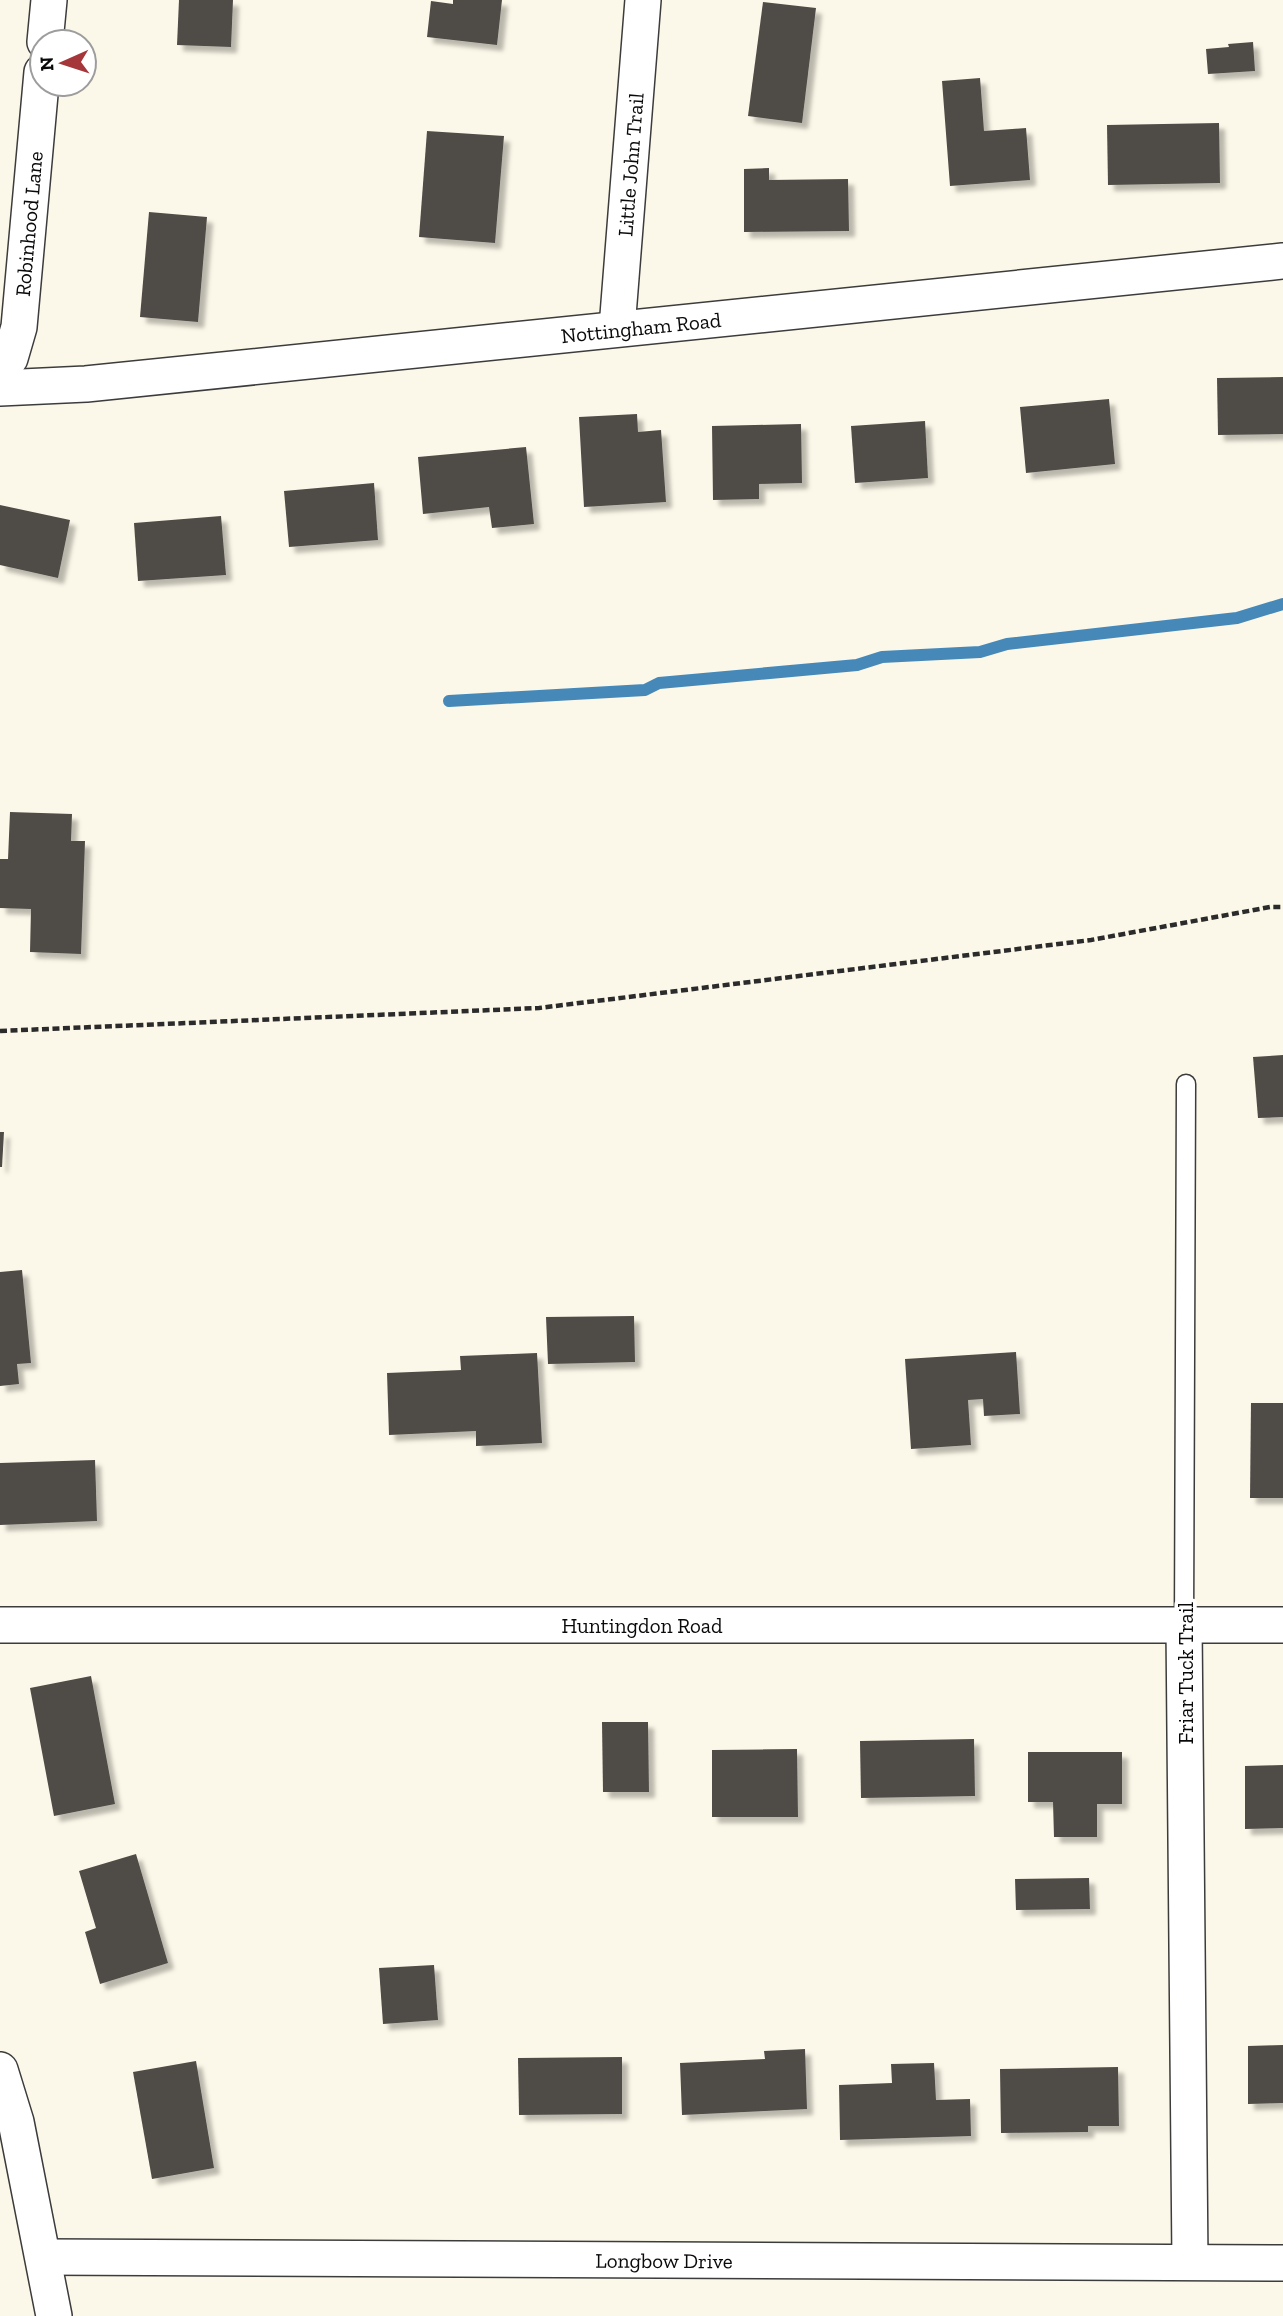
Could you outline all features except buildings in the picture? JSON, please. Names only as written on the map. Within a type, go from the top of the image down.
[{"type":"street","points":[[46,28],[49,0]]},
{"type":"street","name":"Little John Trail","points":[[617,328],[643,0]]},
{"type":"street","name":"Robinhood Lane","points":[[0,373],[10,358],[19,327],[40,98]]},
{"type":"street","name":"Nottingham Road","points":[[0,388],[86,384],[1283,261]]},
{"type":"street","name":"Huntingdon Road","points":[[0,1625],[1283,1625]]},
{"type":"street","name":"Friar Tuck Trail","points":[[1184,1626],[1190,2262]]},
{"type":"street","points":[[0,2070],[16,2122],[54,2316]]},
{"type":"street","name":"Longbow Drive","points":[[44,2257],[1283,2263]]},
{"type":"lane","name":"Friar Tuck Trail","points":[[1184,1626],[1186,1084]]},
{"type":"path","points":[[0,1031],[539,1009],[1091,940],[1270,907],[1283,907]]},
{"type":"waterway","points":[[449,701],[645,690],[659,683],[857,665],[882,657],[980,652],[1007,644],[1237,618],[1283,604]]}]
